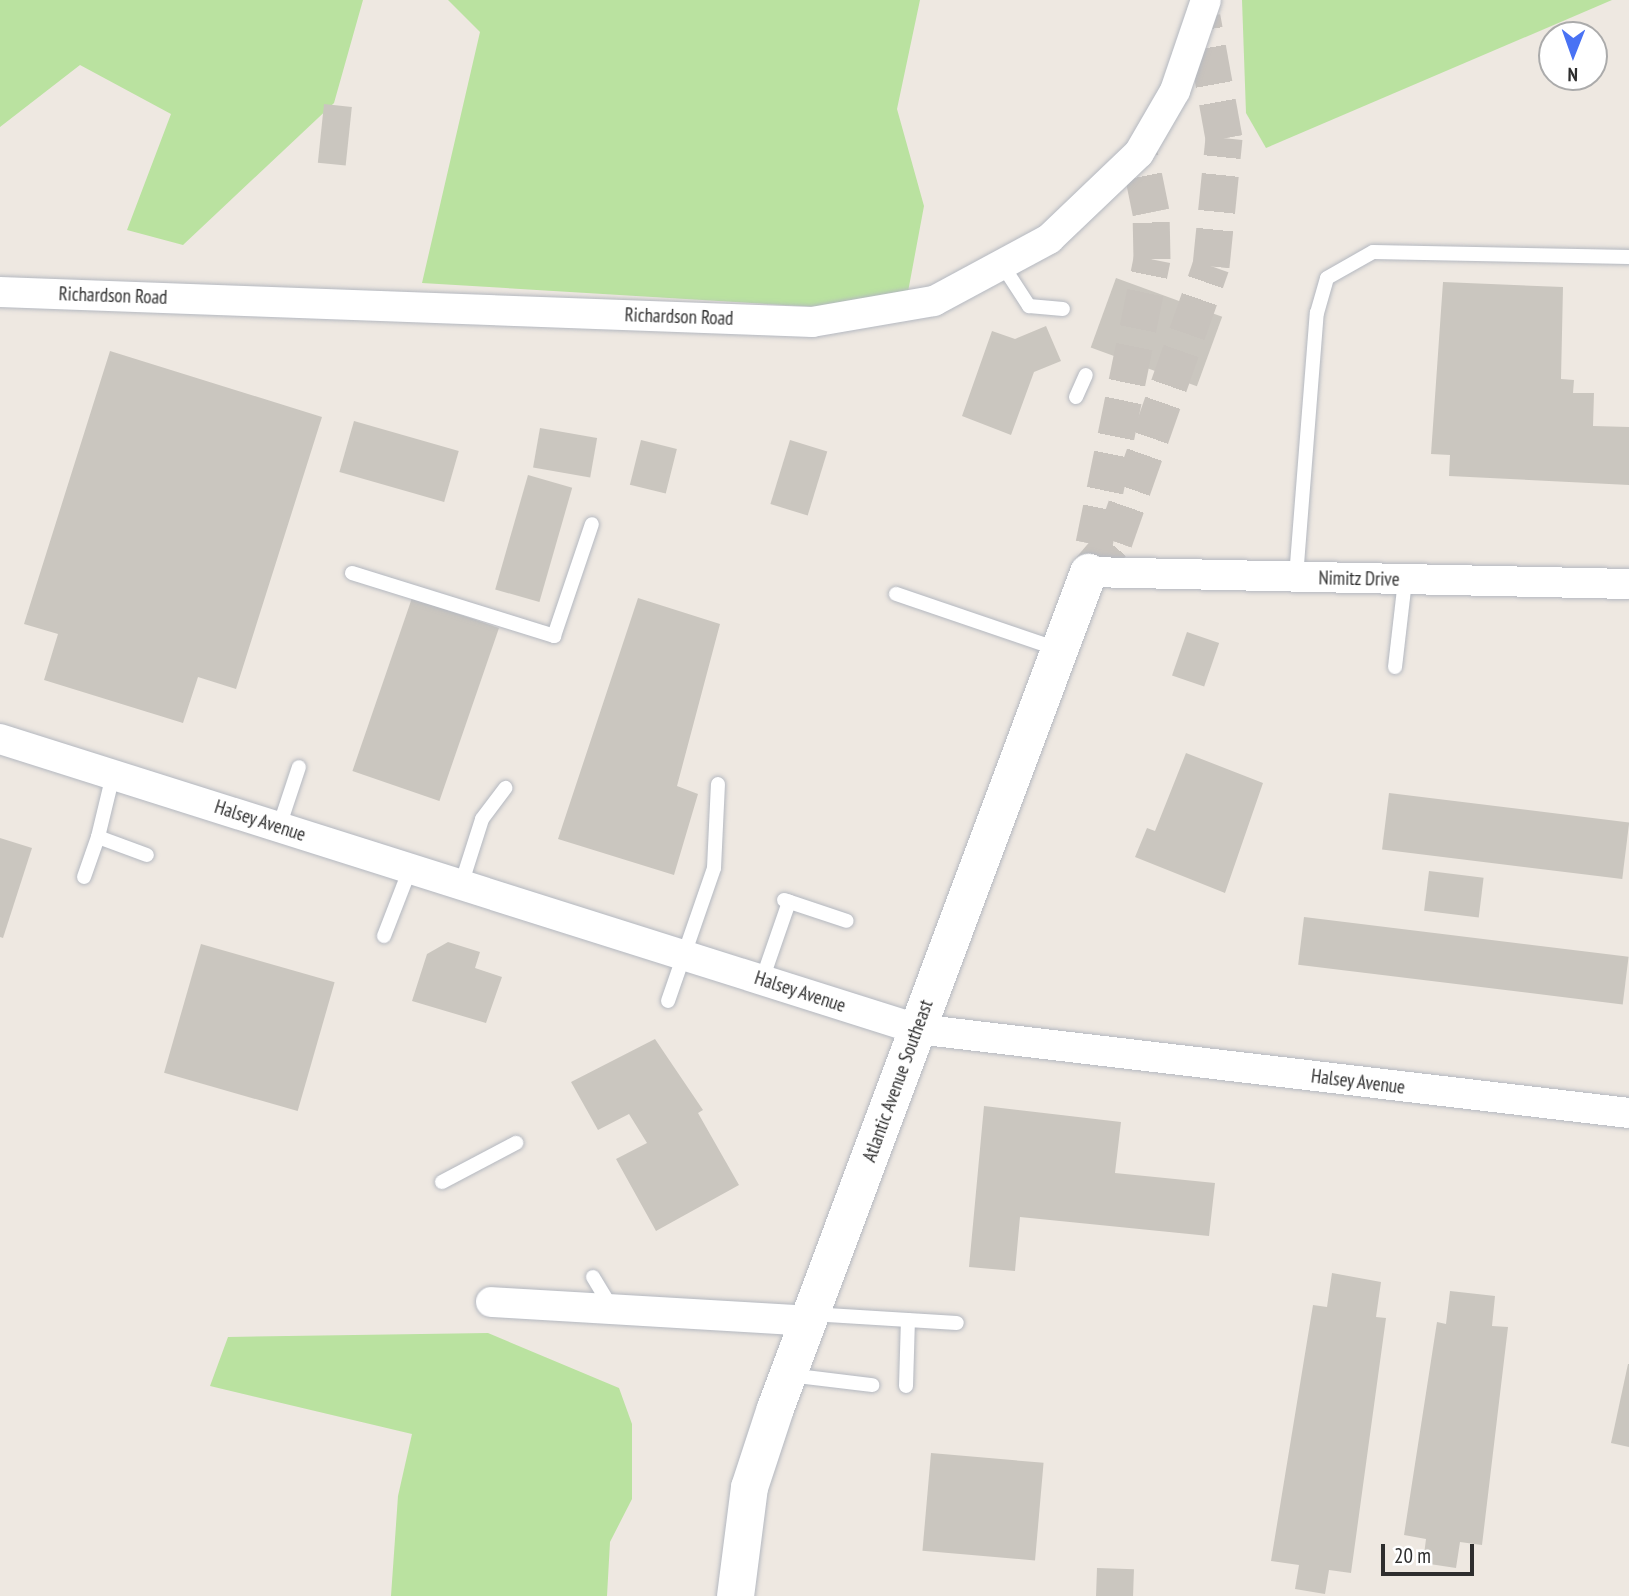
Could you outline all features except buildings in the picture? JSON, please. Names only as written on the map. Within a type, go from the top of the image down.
[{"type":"street","name":"Richardson Road","points":[[0,292],[812,322],[933,302],[1049,239],[1139,153],[1175,91],[1206,0]]},
{"type":"street","name":"Nimitz Drive","points":[[1088,572],[1629,584]]},
{"type":"street","name":"Atlantic Avenue Southeast","points":[[735,1596],[749,1487],[788,1374],[1088,572]]},
{"type":"street","name":"Halsey Avenue","points":[[0,739],[917,1029],[1629,1113]]},
{"type":"street","points":[[502,1297],[612,1309],[810,1317]]},
{"type":"lane","points":[[1296,577],[1317,313],[1326,278],[1373,252],[1629,257]]},
{"type":"lane","points":[[1003,266],[1029,306],[1063,309]]},
{"type":"lane","points":[[1076,397],[1086,375]]},
{"type":"lane","points":[[352,573],[554,636],[592,524]]},
{"type":"lane","points":[[1395,667],[1405,580]]},
{"type":"lane","points":[[896,594],[1058,649]]},
{"type":"lane","points":[[279,827],[299,767]]},
{"type":"lane","points":[[84,877],[98,837],[113,775]]},
{"type":"lane","points":[[668,1001],[714,868],[718,784]]},
{"type":"lane","points":[[461,885],[482,819],[505,788]]},
{"type":"lane","points":[[98,837],[147,855]]},
{"type":"lane","points":[[384,936],[411,869]]},
{"type":"lane","points":[[762,980],[787,901],[847,921]]},
{"type":"lane","points":[[442,1181],[516,1143]]},
{"type":"lane","points":[[593,1277],[612,1309]]},
{"type":"lane","points":[[810,1317],[957,1323]]},
{"type":"lane","points":[[906,1386],[908,1320]]},
{"type":"lane","points":[[788,1374],[872,1385]]},
{"type":"green space","points":[[0,0],[363,0],[334,103],[183,245],[127,230],[171,114],[80,65],[0,127]]},
{"type":"green space","points":[[448,0],[920,0],[897,109],[924,206],[905,308],[883,311],[422,283],[480,32]]},
{"type":"green space","points":[[1242,0],[1612,0],[1563,21],[1538,21],[1538,32],[1266,148],[1246,113]]},
{"type":"green space","points":[[488,1333],[619,1388],[632,1424],[632,1499],[610,1542],[607,1596],[391,1596],[398,1496],[412,1434],[210,1386],[228,1337]]},
{"type":"tunnel","points":[[1088,572],[1114,541],[1211,266],[1224,138],[1202,17]]},
{"type":"tunnel","points":[[1094,544],[1152,259],[1151,212],[1139,153]]}]
